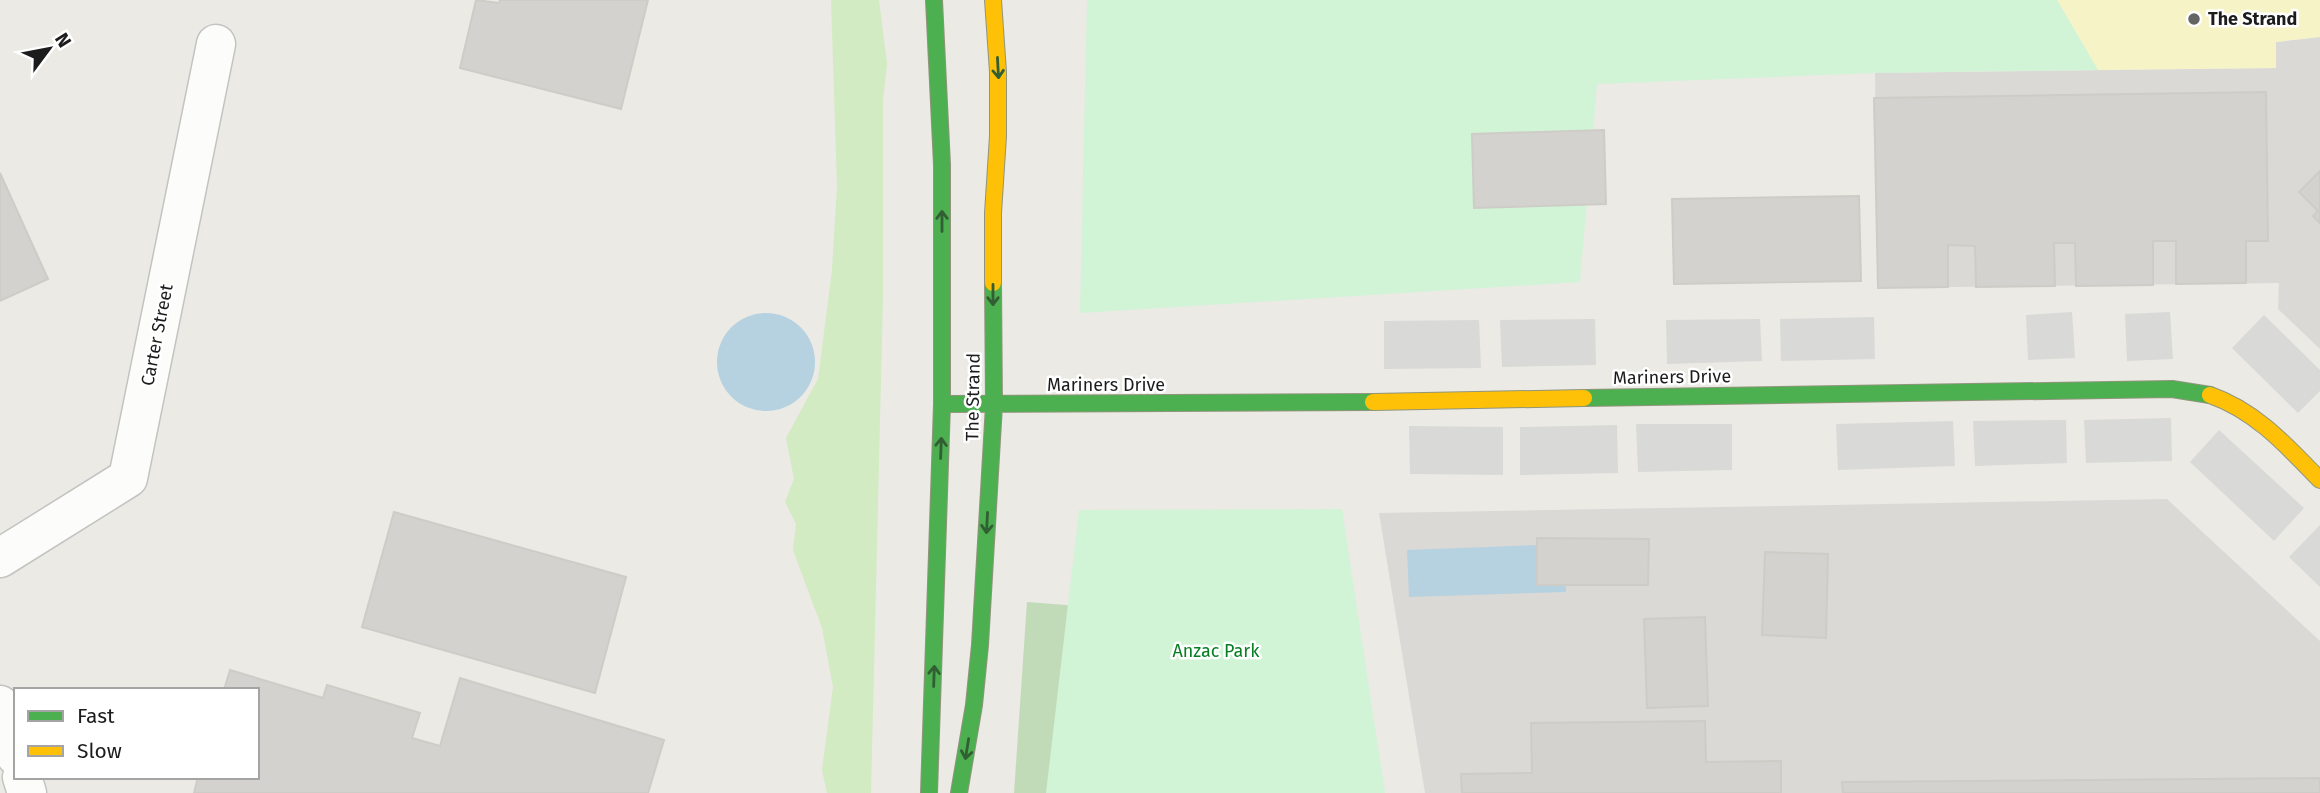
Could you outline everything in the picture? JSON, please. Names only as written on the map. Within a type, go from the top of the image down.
[{"type":"street","name":"The Strand","points":[[929,793],[942,404],[942,165],[934,0]]},
{"type":"street","name":"The Strand","points":[[959,793],[974,705],[980,645],[994,405],[993,213],[999,136],[993,0]]},
{"type":"street","name":"Carter Street","points":[[0,558],[128,478],[216,44]]},
{"type":"street","name":"Mariners Drive","points":[[942,404],[1371,401],[2172,389],[2212,395],[2250,414],[2268,428],[2320,480]]},
{"type":"street","points":[[0,705],[14,749]]},
{"type":"shaded area","points":[[2320,37],[2320,349],[2278,309],[2279,283],[1878,288],[1875,73],[2276,68],[2276,42]]},
{"type":"shaded area","points":[[2072,312],[2075,358],[2028,360],[2026,315]]},
{"type":"shaded area","points":[[2170,312],[2173,359],[2127,361],[2125,314]]},
{"type":"shaded area","points":[[2264,315],[2320,370],[2320,391],[2298,413],[2232,348]]},
{"type":"shaded area","points":[[1874,317],[1875,359],[1781,361],[1780,319]]},
{"type":"shaded area","points":[[1595,319],[1596,365],[1502,367],[1500,320]]},
{"type":"shaded area","points":[[1760,319],[1762,361],[1667,364],[1666,320]]},
{"type":"shaded area","points":[[1479,320],[1481,368],[1384,369],[1384,321]]},
{"type":"shaded area","points":[[2171,418],[2172,461],[2086,463],[2084,420]]},
{"type":"shaded area","points":[[2066,420],[2067,463],[1975,466],[1973,421]]},
{"type":"shaded area","points":[[1953,421],[1955,466],[1838,470],[1836,424]]},
{"type":"shaded area","points":[[1636,424],[1732,424],[1732,470],[1638,472]]},
{"type":"shaded area","points":[[1617,425],[1618,473],[1520,475],[1520,427]]},
{"type":"shaded area","points":[[1409,426],[1503,427],[1503,475],[1410,474]]},
{"type":"shaded area","points":[[2219,430],[2304,508],[2274,541],[2190,462]]},
{"type":"shaded area","points":[[2167,499],[2320,641],[2320,793],[1425,793],[1379,513]]},
{"type":"shaded area","points":[[2320,525],[2320,587],[2289,557]]},
{"type":"green space","points":[[831,0],[879,0],[887,64],[883,100],[883,296],[871,793],[827,793],[822,770],[833,687],[822,628],[793,550],[796,524],[785,502],[794,479],[786,438],[818,379],[832,270],[837,186]]},
{"type":"green space","points":[[1087,0],[2057,0],[2098,70],[1875,73],[1597,84],[1580,282],[1080,313]]},
{"type":"green space","name":"Anzac Park","points":[[1342,509],[1385,793],[1046,793],[1079,510]]},
{"type":"green space","points":[[1027,602],[1144,611],[1220,793],[1014,793]]},
{"type":"sand","name":"The Strand","points":[[2057,0],[2320,0],[2320,37],[2276,42],[2276,68],[2098,70]]},
{"type":"water","points":[[766,313],[785,317],[801,327],[811,343],[815,362],[811,381],[801,397],[785,407],[766,411],[747,407],[731,397],[721,381],[717,362],[721,343],[731,327],[747,317]]},
{"type":"water","points":[[1565,544],[1566,592],[1409,597],[1407,550]]},
{"type":"building","points":[[476,0],[499,3],[500,0],[648,0],[621,109],[460,68]]},
{"type":"building","points":[[2266,92],[2268,241],[2246,241],[2246,283],[2176,284],[2176,241],[2153,241],[2153,285],[2076,286],[2075,243],[2054,243],[2055,286],[1976,287],[1975,246],[1948,245],[1948,287],[1878,288],[1874,98]]},
{"type":"building","points":[[1604,130],[1606,204],[1474,208],[1472,134]]},
{"type":"building","points":[[2320,171],[2320,223],[2313,216],[2318,211],[2299,192]]},
{"type":"building","points":[[0,173],[48,279],[0,301]]},
{"type":"building","points":[[1859,196],[1861,281],[1674,284],[1672,199]]},
{"type":"building","points":[[394,512],[626,577],[595,693],[362,627]]},
{"type":"building","points":[[1537,538],[1649,539],[1648,585],[1537,585]]},
{"type":"building","points":[[1765,552],[1828,554],[1826,638],[1762,635]]},
{"type":"building","points":[[1705,617],[1708,706],[1647,708],[1644,619]]},
{"type":"building","points":[[230,670],[323,698],[327,685],[420,713],[412,738],[440,746],[460,678],[664,740],[648,793],[194,793],[198,779],[259,779],[259,688],[225,688]]},
{"type":"building","points":[[1705,721],[1706,762],[1781,761],[1781,793],[1462,793],[1461,774],[1532,773],[1531,723]]},
{"type":"building","points":[[2320,778],[2320,793],[1843,793],[1842,782]]},
{"type":"traffic: fast","points":[[929,793],[942,404],[942,165],[934,0]]},
{"type":"traffic: fast","points":[[959,793],[974,705],[980,645],[994,405],[993,283]]},
{"type":"traffic: fast","points":[[1584,398],[2172,389],[2210,395]]},
{"type":"traffic: fast","points":[[942,404],[1373,402]]},
{"type":"traffic: slow","points":[[993,0],[998,72],[993,283]]},
{"type":"traffic: slow","points":[[2210,395],[2242,410],[2256,420],[2283,442],[2320,480]]},
{"type":"traffic: slow","points":[[1373,402],[1584,398]]},
{"type":"place","name":"The Strand","points":[[2194,19]]}]
